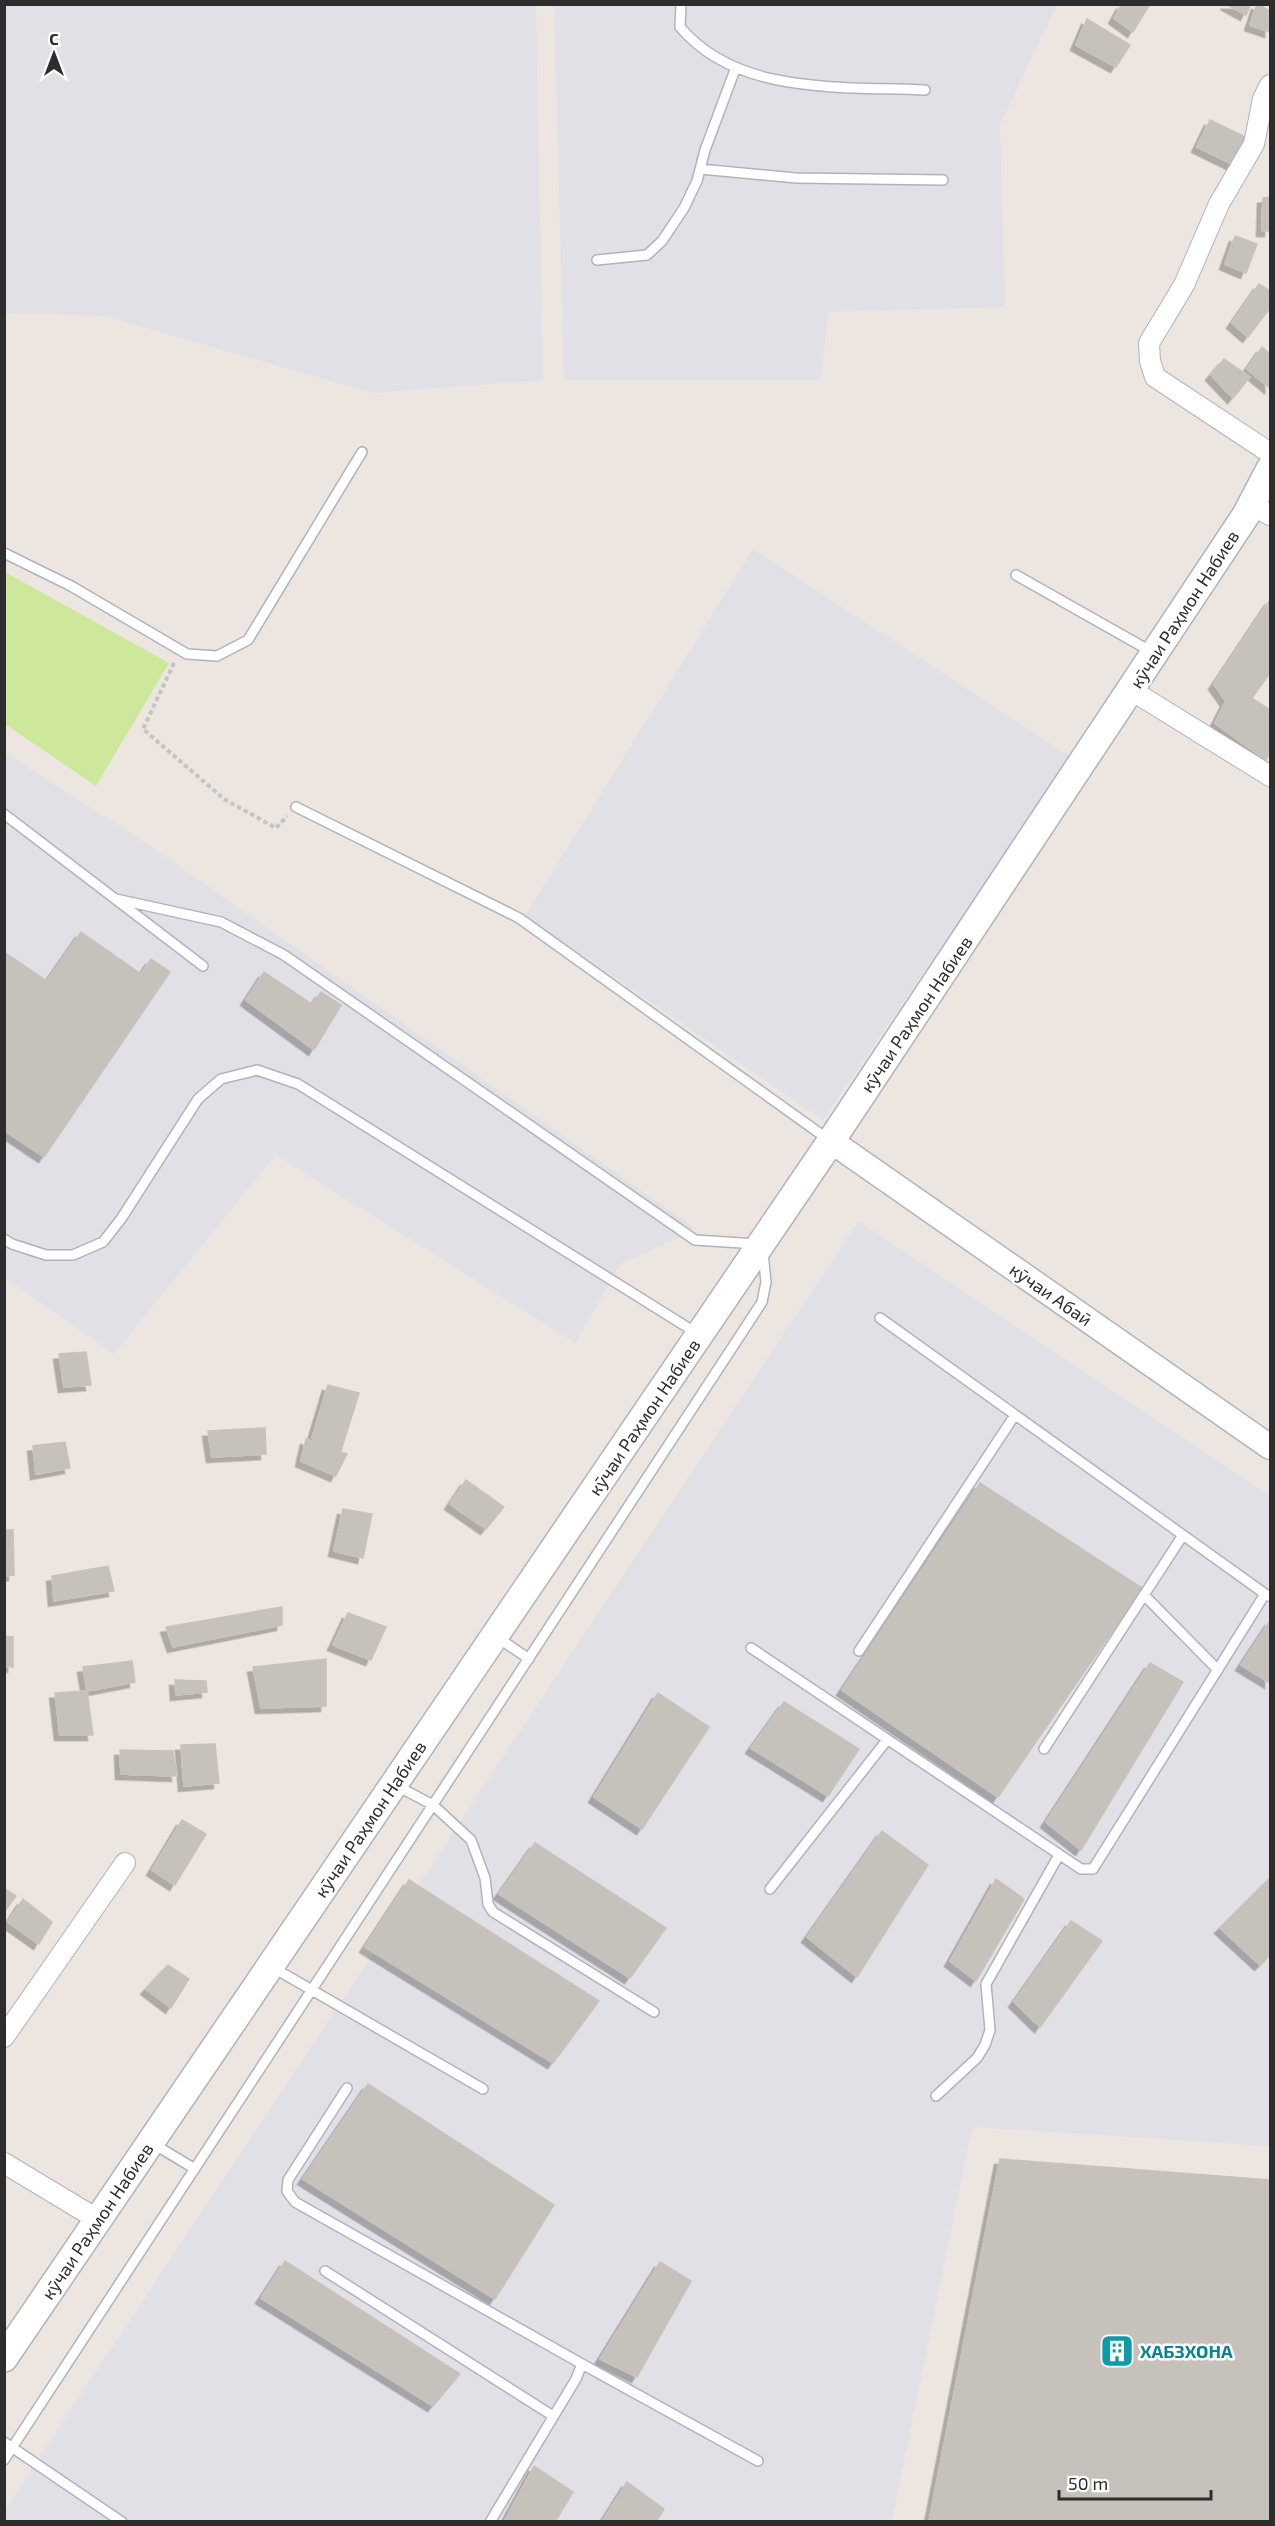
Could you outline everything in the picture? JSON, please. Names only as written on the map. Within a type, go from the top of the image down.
[{"type":"main road","name":"кӯчаи Раҳмон Набиев","points":[[4,2358],[762,1244],[1155,654],[1261,509],[1270,469]]},
{"type":"street","points":[[1270,85],[1263,99],[1254,144],[1219,204],[1184,285],[1149,343],[1150,361],[1155,377],[1270,453]]},
{"type":"street","points":[[1131,690],[1270,776]]},
{"type":"street","name":"кӯчаи Абаӣ","points":[[831,1141],[1270,1447]]},
{"type":"street","points":[[4,2037],[125,1863]]},
{"type":"street","points":[[4,2163],[98,2219]]},
{"type":"lane","points":[[681,4],[680,27],[694,44],[745,72],[812,85],[925,90]]},
{"type":"lane","points":[[597,260],[647,255],[662,241],[684,208],[697,181],[705,150],[736,67]]},
{"type":"lane","points":[[700,169],[796,178],[944,180]]},
{"type":"lane","points":[[4,553],[71,586],[187,654],[217,656],[248,640],[362,452]]},
{"type":"lane","points":[[1016,575],[1155,654]]},
{"type":"lane","points":[[296,807],[519,918],[831,1141]]},
{"type":"lane","points":[[4,813],[203,966]]},
{"type":"lane","points":[[4,2460],[8,2445],[195,2169],[762,1302],[766,1282],[762,1244],[695,1240],[284,955],[221,922],[116,899]]},
{"type":"lane","points":[[4,1239],[46,1256],[73,1256],[103,1242],[121,1219],[198,1099],[221,1079],[257,1070],[298,1083],[700,1335]]},
{"type":"lane","points":[[751,1648],[1059,1855],[1081,1869],[1093,1869],[1218,1670],[1268,1596],[880,1318]]},
{"type":"lane","points":[[859,1651],[1015,1415]]},
{"type":"lane","points":[[1044,1749],[1183,1535]]},
{"type":"lane","points":[[1144,1595],[1218,1670]]},
{"type":"lane","points":[[495,1636],[529,1659]]},
{"type":"lane","points":[[770,1889],[887,1740]]},
{"type":"lane","points":[[394,1784],[433,1805],[471,1840],[485,1878],[488,1904],[493,1912],[654,2012]]},
{"type":"lane","points":[[936,2096],[977,2058],[985,2045],[990,2030],[986,1984],[1059,1855]]},
{"type":"lane","points":[[270,1966],[483,2088]]},
{"type":"lane","points":[[347,2088],[288,2180],[287,2191],[295,2202],[758,2461]]},
{"type":"lane","points":[[150,2142],[195,2169]]},
{"type":"lane","points":[[325,2271],[553,2416]]},
{"type":"lane","points":[[490,2522],[582,2364]]},
{"type":"lane","points":[[8,2445],[122,2522]]},
{"type":"path","points":[[180,650],[142,729],[224,799],[276,828],[296,807]]},
{"type":"shaded area","points":[[5,4],[536,5],[543,380],[373,393],[105,316],[5,313]]},
{"type":"shaded area","points":[[554,5],[1057,5],[1000,124],[1005,307],[828,312],[821,380],[564,380]]},
{"type":"shaded area","points":[[753,549],[1071,757],[823,1120],[525,916]]},
{"type":"shaded area","points":[[4,752],[152,847],[696,1229],[621,1264],[575,1343],[276,1155],[114,1354],[5,1278]]},
{"type":"shaded area","points":[[858,1221],[1270,1496],[1270,2146],[972,2127],[892,2521],[5,2522],[5,2509]]},
{"type":"green space","points":[[5,572],[169,663],[96,786],[5,724]]},
{"type":"building","points":[[1122,4],[1150,4],[1133,32],[1114,18]]},
{"type":"building","points":[[1226,4],[1251,4],[1246,15]]},
{"type":"building","points":[[1257,4],[1270,11],[1270,32],[1250,25]]},
{"type":"building","points":[[1087,19],[1130,45],[1116,67],[1076,45]]},
{"type":"building","points":[[1210,120],[1245,137],[1243,150],[1232,164],[1197,147]]},
{"type":"building","points":[[1270,197],[1270,231],[1262,231],[1263,198]]},
{"type":"building","points":[[1235,236],[1257,244],[1246,273],[1225,264]]},
{"type":"building","points":[[1259,284],[1270,291],[1270,308],[1248,337],[1232,323]]},
{"type":"building","points":[[1262,347],[1270,354],[1270,388],[1247,369]]},
{"type":"building","points":[[1224,359],[1250,377],[1233,398],[1211,375]]},
{"type":"building","points":[[1270,600],[1270,673],[1252,698],[1270,710],[1270,751],[1266,760],[1215,723],[1226,701],[1214,684]]},
{"type":"building","points":[[81,932],[141,974],[151,959],[170,972],[44,1157],[4,1130],[4,952],[47,981]]},
{"type":"building","points":[[264,972],[312,1004],[321,992],[341,1005],[314,1050],[246,1000]]},
{"type":"building","points":[[86,1352],[91,1385],[64,1387],[59,1354]]},
{"type":"building","points":[[328,1385],[359,1393],[341,1451],[312,1438]]},
{"type":"building","points":[[265,1428],[266,1454],[212,1457],[208,1431]]},
{"type":"building","points":[[306,1439],[347,1454],[336,1476],[301,1461]]},
{"type":"building","points":[[65,1442],[70,1468],[36,1474],[33,1446]]},
{"type":"building","points":[[466,1480],[504,1507],[486,1529],[450,1504]]},
{"type":"building","points":[[980,1483],[1142,1588],[998,1797],[842,1690]]},
{"type":"building","points":[[343,1509],[372,1514],[363,1558],[334,1551]]},
{"type":"building","points":[[4,1530],[13,1530],[14,1575],[4,1576]]},
{"type":"building","points":[[108,1566],[114,1591],[54,1601],[52,1576]]},
{"type":"building","points":[[282,1607],[282,1625],[173,1647],[166,1627]]},
{"type":"building","points":[[348,1613],[386,1627],[371,1660],[333,1645]]},
{"type":"building","points":[[1270,1621],[1270,1683],[1241,1665]]},
{"type":"building","points":[[4,1636],[13,1637],[13,1667],[4,1666]]},
{"type":"building","points":[[326,1659],[326,1706],[261,1708],[253,1667]]},
{"type":"building","points":[[132,1661],[135,1682],[87,1691],[83,1667]]},
{"type":"building","points":[[1150,1663],[1183,1682],[1081,1850],[1046,1822]]},
{"type":"building","points":[[175,1680],[206,1681],[207,1692],[176,1695]]},
{"type":"building","points":[[87,1691],[93,1735],[60,1735],[55,1693]]},
{"type":"building","points":[[658,1693],[709,1727],[642,1829],[594,1797]]},
{"type":"building","points":[[784,1702],[859,1749],[828,1796],[751,1748]]},
{"type":"building","points":[[215,1744],[219,1783],[184,1786],[181,1745]]},
{"type":"building","points":[[120,1750],[173,1751],[177,1776],[121,1774]]},
{"type":"building","points":[[182,1820],[206,1834],[175,1885],[152,1870]]},
{"type":"building","points":[[882,1831],[928,1865],[857,1977],[807,1937]]},
{"type":"building","points":[[535,1843],[666,1928],[630,1978],[499,1894]]},
{"type":"building","points":[[1270,1878],[1270,1955],[1260,1965],[1220,1928]]},
{"type":"building","points":[[996,1879],[1024,1899],[976,1981],[950,1961]]},
{"type":"building","points":[[409,1880],[599,2001],[553,2063],[365,1947]]},
{"type":"building","points":[[4,1888],[16,1896],[4,1912]]},
{"type":"building","points":[[23,1899],[52,1922],[39,1944],[8,1922]]},
{"type":"building","points":[[1071,1921],[1102,1941],[1040,2027],[1014,2002]]},
{"type":"building","points":[[168,1965],[189,1979],[171,2008],[146,1989]]},
{"type":"building","points":[[368,2084],[554,2205],[495,2299],[303,2179]]},
{"type":"building","name":"ХАБЗХОНА","points":[[1000,2159],[1270,2180],[1270,2522],[929,2522]]},
{"type":"building","points":[[285,2261],[460,2374],[433,2406],[261,2298]]},
{"type":"building","points":[[660,2262],[691,2281],[637,2377],[600,2359]]},
{"type":"building","points":[[534,2466],[573,2492],[555,2522],[504,2522]]},
{"type":"building","points":[[627,2482],[664,2509],[656,2522],[602,2522]]},
{"type":"place","name":"ХАБЗХОНА","points":[[1117,2351]]}]
